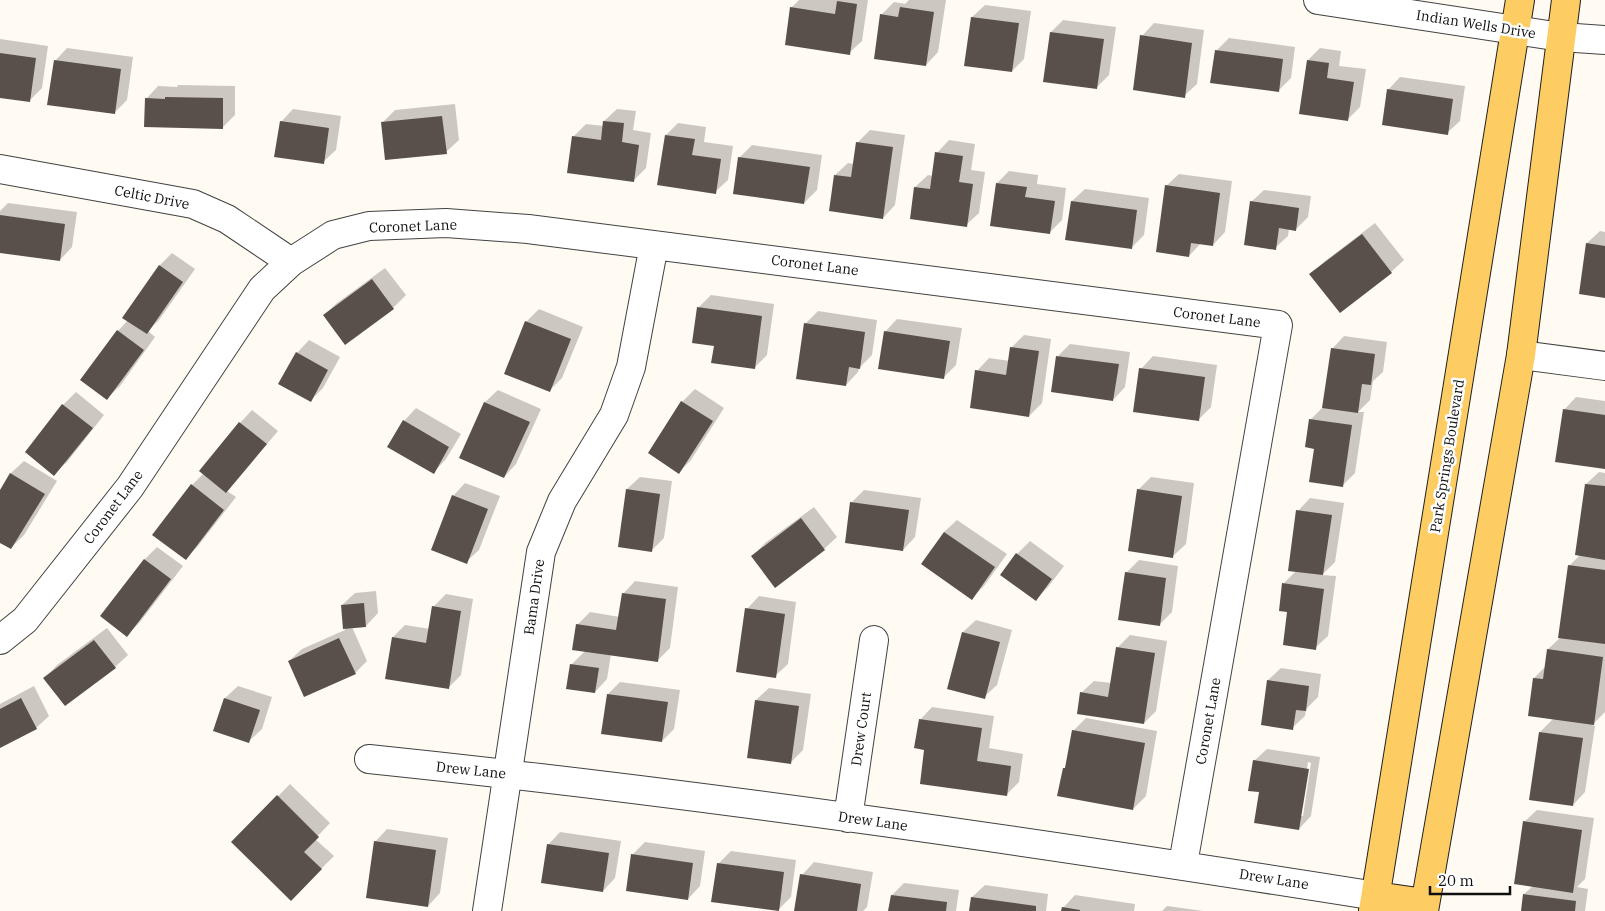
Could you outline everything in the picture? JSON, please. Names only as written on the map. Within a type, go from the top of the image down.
[{"type":"main road","name":"Park Springs Boulevard","points":[[1375,903],[1520,0]]},
{"type":"main road","points":[[1375,903],[1425,907],[1521,355],[1566,0]]},
{"type":"street","name":"Indian Wells Drive","points":[[1324,0],[1561,37],[1605,40]]},
{"type":"street","name":"Celtic Drive","points":[[0,169],[193,204],[227,219],[291,262]]},
{"type":"street","name":"Coronet Lane","points":[[0,640],[25,620],[130,487],[262,289],[291,262],[333,235],[368,226],[446,222],[528,229],[1278,325],[1183,864]]},
{"type":"street","name":"Bama Drive","points":[[487,911],[541,552],[562,501],[614,415],[631,367],[654,244]]},
{"type":"street","points":[[1521,355],[1605,366]]},
{"type":"street","name":"Drew Court","points":[[848,818],[874,640]]},
{"type":"street","name":"Drew Lane","points":[[369,759],[508,774],[1183,864],[1375,903]]},
{"type":"building","points":[[837,1],[857,4],[850,55],[785,45],[790,7],[835,14]]},
{"type":"building","points":[[900,7],[934,12],[926,66],[874,59],[880,14],[898,17]]},
{"type":"building","points":[[971,17],[1019,23],[1012,72],[964,66]]},
{"type":"building","points":[[1050,32],[1104,39],[1097,89],[1043,82]]},
{"type":"building","points":[[1140,35],[1192,43],[1185,98],[1133,90]]},
{"type":"building","points":[[1215,50],[1283,59],[1279,92],[1210,83]]},
{"type":"building","points":[[0,53],[36,58],[30,102],[0,98]]},
{"type":"building","points":[[54,60],[121,69],[115,114],[47,105]]},
{"type":"building","points":[[1307,60],[1329,63],[1327,78],[1354,82],[1348,121],[1299,114]]},
{"type":"building","points":[[1387,89],[1453,99],[1448,135],[1382,125]]},
{"type":"building","points":[[165,97],[223,98],[223,129],[144,127],[145,98],[165,99]]},
{"type":"building","points":[[442,116],[447,154],[385,160],[381,122]]},
{"type":"building","points":[[280,121],[329,128],[324,164],[274,157]]},
{"type":"building","points":[[603,121],[624,123],[622,142],[639,145],[634,182],[567,173],[572,136],[601,140]]},
{"type":"building","points":[[665,135],[695,139],[692,155],[721,159],[716,194],[657,185]]},
{"type":"building","points":[[856,142],[893,147],[883,219],[829,211],[834,175],[851,177]]},
{"type":"building","points":[[935,152],[963,156],[959,182],[973,184],[967,227],[910,219],[914,187],[930,189]]},
{"type":"building","points":[[738,157],[810,167],[804,204],[733,194]]},
{"type":"building","points":[[996,183],[1027,187],[1025,197],[1055,201],[1050,234],[990,226]]},
{"type":"building","points":[[1165,185],[1220,193],[1213,246],[1191,243],[1189,257],[1156,252]]},
{"type":"building","points":[[1071,201],[1137,210],[1132,249],[1065,240]]},
{"type":"building","points":[[1250,201],[1299,208],[1296,231],[1279,228],[1276,250],[1244,245]]},
{"type":"building","points":[[0,215],[65,224],[60,261],[0,253]]},
{"type":"building","points":[[1362,234],[1392,273],[1340,313],[1309,274]]},
{"type":"building","points":[[1586,243],[1605,246],[1605,298],[1579,294]]},
{"type":"building","points":[[159,265],[183,282],[147,334],[122,318]]},
{"type":"building","points":[[372,279],[394,309],[345,345],[323,315]]},
{"type":"building","points":[[697,307],[762,316],[755,369],[711,363],[714,346],[692,343]]},
{"type":"building","points":[[525,321],[571,339],[550,392],[504,374]]},
{"type":"building","points":[[804,323],[865,332],[860,369],[849,367],[846,386],[796,379]]},
{"type":"building","points":[[117,330],[144,350],[107,400],[80,380]]},
{"type":"building","points":[[884,331],[950,341],[944,379],[878,369]]},
{"type":"building","points":[[1010,347],[1039,351],[1029,417],[970,408],[975,370],[1006,375]]},
{"type":"building","points":[[1331,348],[1375,354],[1371,385],[1362,384],[1358,413],[1322,408]]},
{"type":"building","points":[[296,352],[328,370],[311,402],[278,384]]},
{"type":"building","points":[[1056,356],[1119,364],[1113,401],[1051,392]]},
{"type":"building","points":[[1139,368],[1205,377],[1199,421],[1133,412]]},
{"type":"building","points":[[681,401],[713,421],[679,474],[648,453]]},
{"type":"building","points":[[484,402],[530,422],[504,478],[459,458]]},
{"type":"building","points":[[62,404],[93,428],[54,476],[25,452]]},
{"type":"building","points":[[1563,409],[1605,415],[1605,469],[1555,462]]},
{"type":"building","points":[[1309,419],[1352,425],[1343,487],[1309,482],[1314,449],[1305,447]]},
{"type":"building","points":[[403,420],[449,447],[434,474],[387,447]]},
{"type":"building","points":[[239,422],[267,444],[226,493],[199,471]]},
{"type":"building","points":[[10,473],[45,494],[11,549],[0,543],[0,490]]},
{"type":"building","points":[[191,484],[224,510],[186,560],[152,535]]},
{"type":"building","points":[[1585,484],[1605,486],[1605,560],[1575,555]]},
{"type":"building","points":[[626,489],[660,494],[652,552],[618,547]]},
{"type":"building","points":[[1137,489],[1182,496],[1173,558],[1128,551]]},
{"type":"building","points":[[452,495],[488,509],[467,564],[431,550]]},
{"type":"building","points":[[850,502],[909,510],[903,551],[845,543]]},
{"type":"building","points":[[1296,510],[1332,515],[1323,575],[1288,571]]},
{"type":"building","points":[[801,518],[825,550],[775,588],[751,556]]},
{"type":"building","points":[[944,532],[995,567],[972,600],[921,564]]},
{"type":"building","points":[[1016,553],[1052,579],[1036,601],[1000,575]]},
{"type":"building","points":[[144,559],[171,579],[127,637],[100,616]]},
{"type":"building","points":[[1568,565],[1605,570],[1605,644],[1558,638]]},
{"type":"building","points":[[1125,572],[1166,578],[1160,626],[1118,620]]},
{"type":"building","points":[[1282,583],[1324,589],[1316,650],[1283,645],[1287,612],[1279,611]]},
{"type":"building","points":[[622,593],[666,599],[658,662],[572,650],[576,624],[616,630]]},
{"type":"building","points":[[364,603],[366,627],[343,629],[341,605]]},
{"type":"building","points":[[432,606],[461,611],[449,689],[385,679],[392,637],[426,643]]},
{"type":"building","points":[[745,608],[785,614],[776,678],[736,672]]},
{"type":"building","points":[[962,632],[1000,642],[985,699],[947,689]]},
{"type":"building","points":[[339,638],[356,674],[304,697],[288,661]]},
{"type":"building","points":[[94,640],[116,668],[65,706],[43,678]]},
{"type":"building","points":[[1116,647],[1155,653],[1144,724],[1077,714],[1080,692],[1108,697]]},
{"type":"building","points":[[1547,649],[1603,657],[1594,725],[1528,716],[1533,678],[1543,679]]},
{"type":"building","points":[[570,664],[599,668],[595,693],[566,689]]},
{"type":"building","points":[[1267,680],[1309,686],[1306,711],[1296,710],[1293,730],[1261,725]]},
{"type":"building","points":[[607,694],[668,702],[662,742],[601,734]]},
{"type":"building","points":[[21,698],[37,729],[0,748],[0,709]]},
{"type":"building","points":[[224,698],[260,710],[249,743],[213,731]]},
{"type":"building","points":[[755,700],[799,706],[791,764],[747,758]]},
{"type":"building","points":[[919,719],[982,728],[977,761],[1011,766],[1007,796],[920,784],[924,750],[914,748]]},
{"type":"building","points":[[1072,730],[1145,743],[1133,810],[1057,796],[1063,768],[1065,768]]},
{"type":"building","points":[[1539,732],[1583,738],[1573,806],[1529,800]]},
{"type":"building","points":[[1253,760],[1309,769],[1299,830],[1254,823],[1259,792],[1248,791]]},
{"type":"building","points":[[277,795],[319,837],[304,852],[322,869],[291,901],[231,842]]},
{"type":"building","points":[[1523,821],[1582,830],[1573,893],[1514,884]]},
{"type":"building","points":[[374,841],[436,850],[428,907],[366,898]]},
{"type":"building","points":[[547,844],[609,853],[603,892],[541,883]]},
{"type":"building","points":[[631,854],[693,863],[688,900],[626,891]]},
{"type":"building","points":[[717,863],[784,872],[779,911],[711,902]]},
{"type":"building","points":[[800,874],[861,884],[857,911],[794,911]]},
{"type":"building","points":[[1523,894],[1576,901],[1575,911],[1521,911]]},
{"type":"building","points":[[891,895],[947,902],[946,911],[888,911]]},
{"type":"building","points":[[971,897],[1036,906],[1036,911],[969,911]]},
{"type":"building","points":[[1062,907],[1080,910],[1080,911],[1061,911]]}]
